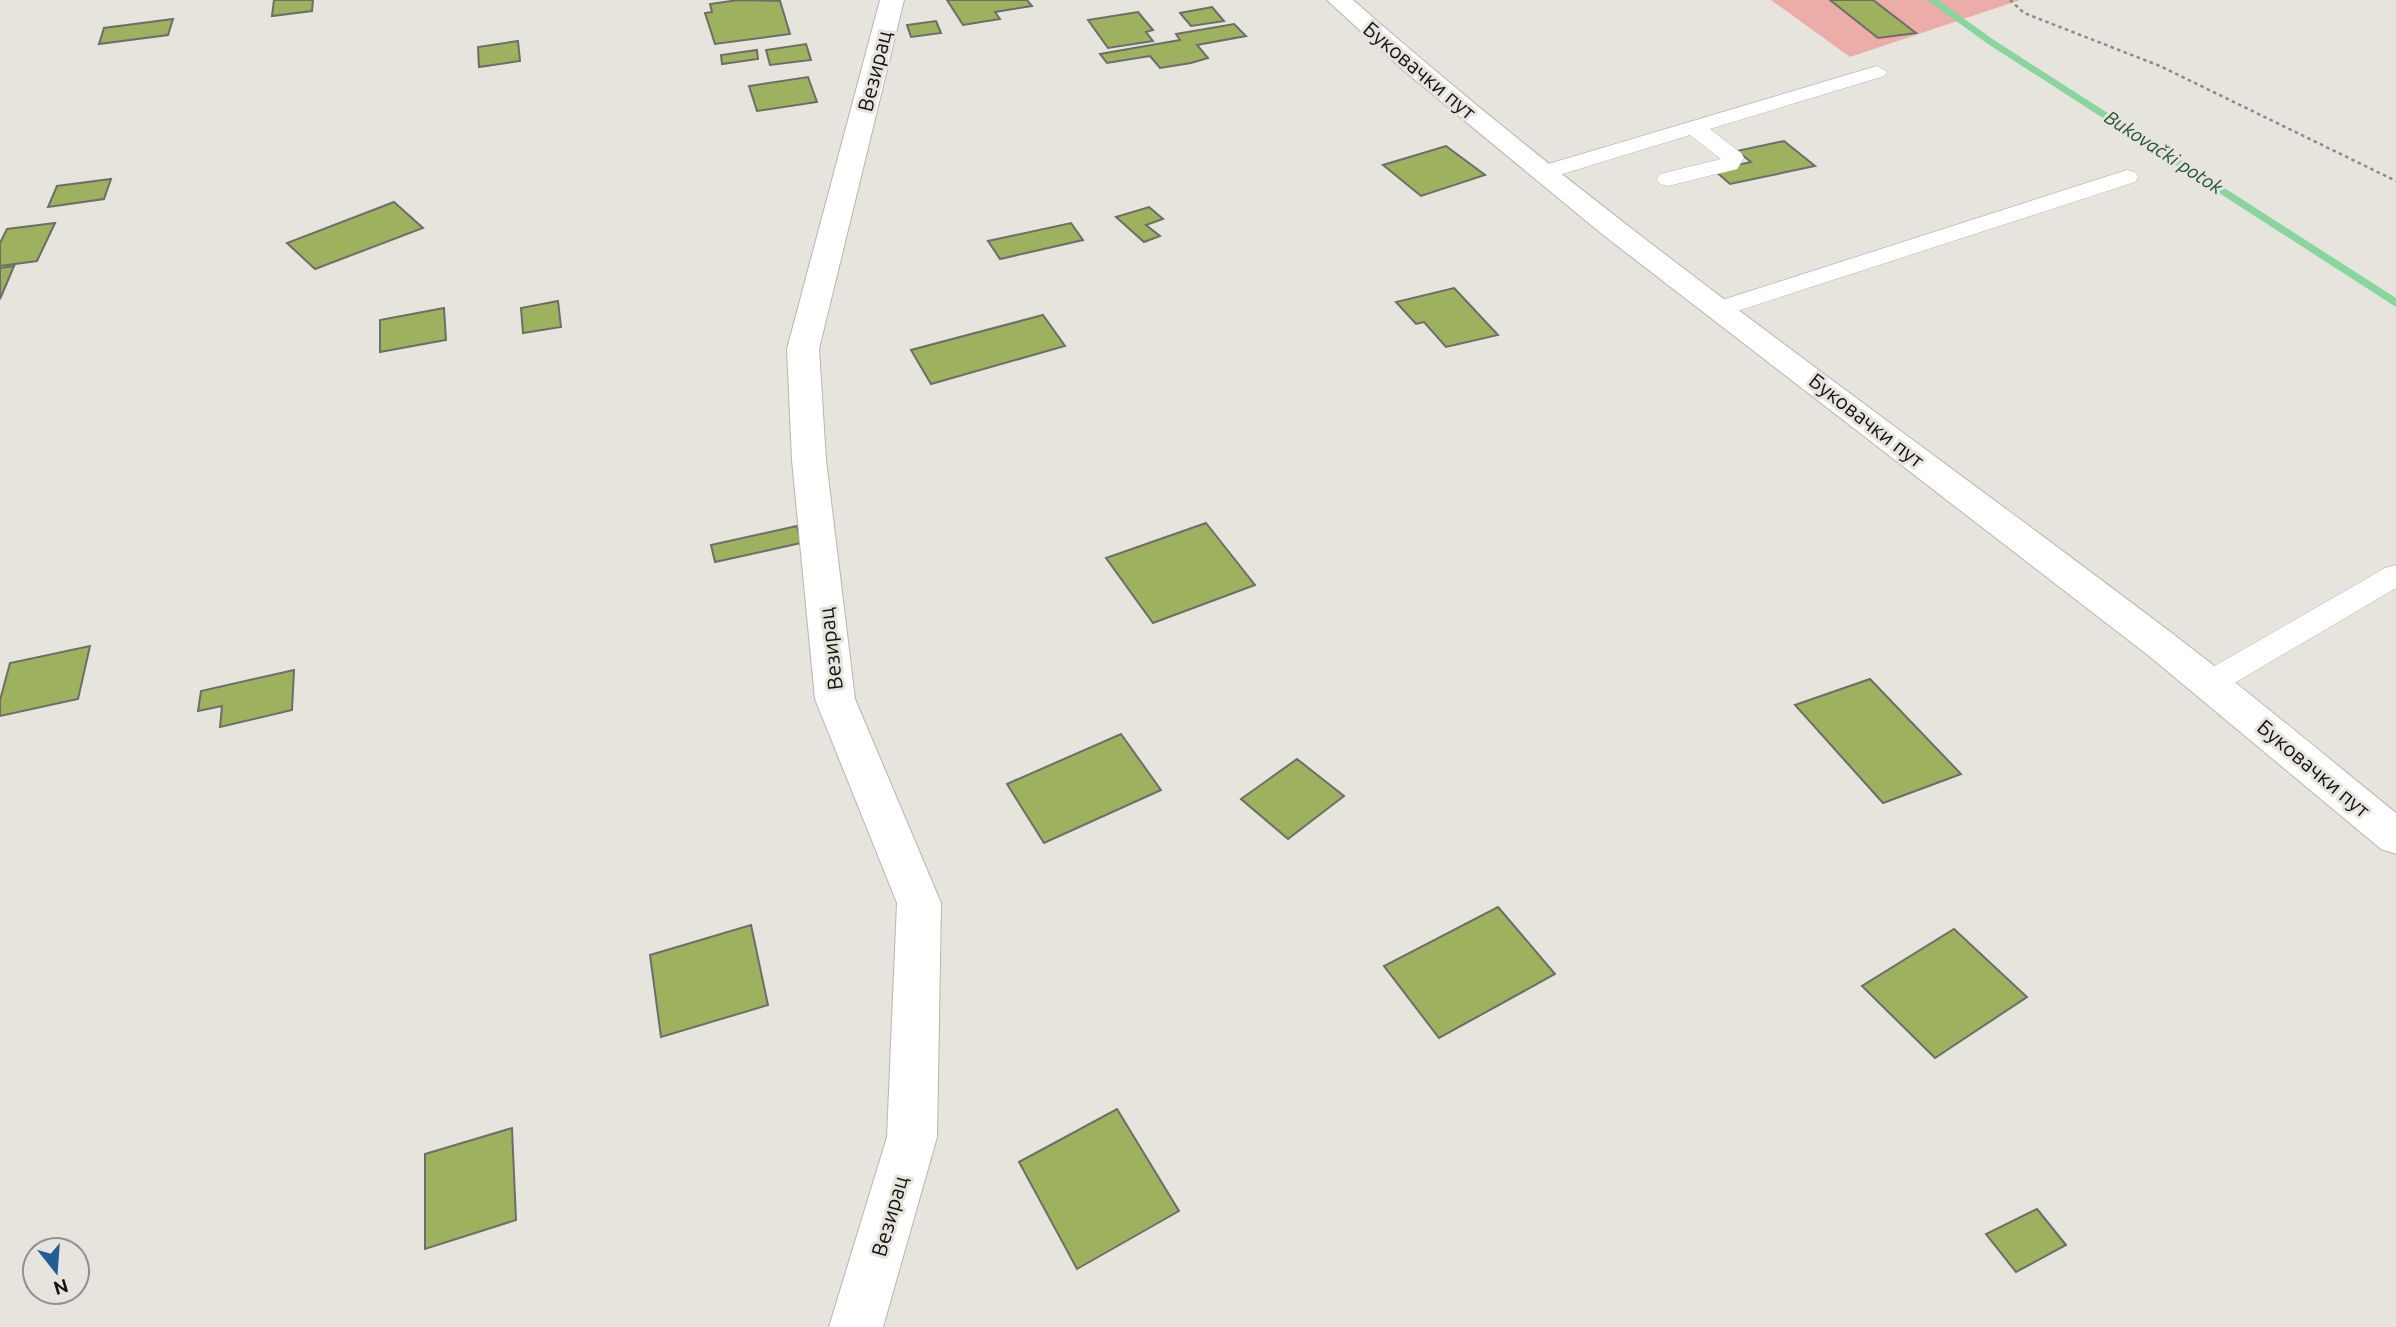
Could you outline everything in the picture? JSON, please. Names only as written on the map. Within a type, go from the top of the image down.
[{"type":"street","name":"Везирац","points":[[856,1327],[912,1137],[919,904],[835,699],[809,460],[803,349],[892,0]]},
{"type":"street","name":"Буковачки пут","points":[[1339,0],[1412,65],[1543,173],[2210,683],[2396,837]]},
{"type":"lane","points":[[1543,173],[1877,72]]},
{"type":"lane","points":[[1668,180],[1729,164],[1733,159],[1693,127]]},
{"type":"lane","points":[[1719,309],[2127,177]]},
{"type":"lane","points":[[2210,683],[2396,575]]},
{"type":"path","points":[[2010,0],[2024,13],[2160,66],[2396,181]]},
{"type":"shaded area","points":[[1771,0],[2020,0],[1850,57]]},
{"type":"building","points":[[274,0],[313,0],[312,11],[272,16]]},
{"type":"building","points":[[738,0],[780,1],[790,34],[715,44],[705,13],[712,12],[710,4]]},
{"type":"building","points":[[947,0],[1027,0],[1032,6],[995,12],[1000,19],[963,25]]},
{"type":"building","points":[[1830,0],[1873,0],[1916,33],[1878,38]]},
{"type":"building","points":[[1212,7],[1224,21],[1191,26],[1180,13]]},
{"type":"building","points":[[1138,12],[1153,30],[1146,32],[1153,41],[1108,48],[1088,20]]},
{"type":"building","points":[[173,19],[168,35],[99,44],[104,28]]},
{"type":"building","points":[[936,21],[941,33],[911,37],[907,25]]},
{"type":"building","points":[[1234,24],[1246,36],[1197,45],[1208,58],[1191,63],[1160,68],[1150,56],[1107,63],[1100,54],[1180,40],[1176,34]]},
{"type":"building","points":[[518,41],[520,61],[479,67],[478,47]]},
{"type":"building","points":[[806,44],[811,60],[770,65],[766,50]]},
{"type":"building","points":[[757,50],[758,59],[722,64],[721,55]]},
{"type":"building","points":[[808,77],[817,102],[757,111],[749,86]]},
{"type":"building","points":[[1784,141],[1815,166],[1730,184],[1714,170],[1751,162],[1737,151]]},
{"type":"building","points":[[1446,146],[1485,175],[1421,196],[1383,165]]},
{"type":"building","points":[[111,179],[104,199],[48,207],[57,186]]},
{"type":"building","points":[[394,202],[423,228],[315,269],[287,243]]},
{"type":"building","points":[[1149,207],[1163,219],[1146,225],[1160,236],[1144,242],[1116,217]]},
{"type":"building","points":[[55,223],[37,261],[0,266],[0,243],[7,229]]},
{"type":"building","points":[[1071,223],[1083,240],[1000,259],[988,241]]},
{"type":"building","points":[[14,266],[0,299],[0,268]]},
{"type":"building","points":[[1454,288],[1498,335],[1446,347],[1424,322],[1416,324],[1396,302]]},
{"type":"building","points":[[558,301],[561,327],[523,333],[521,308]]},
{"type":"building","points":[[444,308],[446,340],[380,352],[380,320]]},
{"type":"building","points":[[1043,315],[1065,346],[931,384],[911,350]]},
{"type":"building","points":[[1206,523],[1255,585],[1153,623],[1106,558]]},
{"type":"building","points":[[797,526],[801,543],[715,562],[711,545]]},
{"type":"building","points":[[90,646],[78,699],[0,716],[0,700],[10,663]]},
{"type":"building","points":[[294,670],[292,710],[220,727],[222,706],[198,711],[201,691]]},
{"type":"building","points":[[1870,679],[1961,774],[1883,803],[1795,705]]},
{"type":"building","points":[[1121,734],[1161,790],[1044,843],[1007,784]]},
{"type":"building","points":[[1297,759],[1344,796],[1288,839],[1241,799]]},
{"type":"building","points":[[1498,907],[1555,974],[1439,1038],[1384,966]]},
{"type":"building","points":[[751,925],[768,1005],[661,1037],[650,955]]},
{"type":"building","points":[[1954,929],[2027,997],[1935,1058],[1862,986]]},
{"type":"building","points":[[1117,1109],[1179,1211],[1077,1269],[1019,1162]]},
{"type":"building","points":[[512,1128],[516,1220],[425,1249],[425,1154]]},
{"type":"building","points":[[2037,1209],[2066,1245],[2016,1272],[1986,1234]]},
{"type":"waterway","name":"Bukovački potok","points":[[1932,0],[1991,42],[2396,303]]}]
